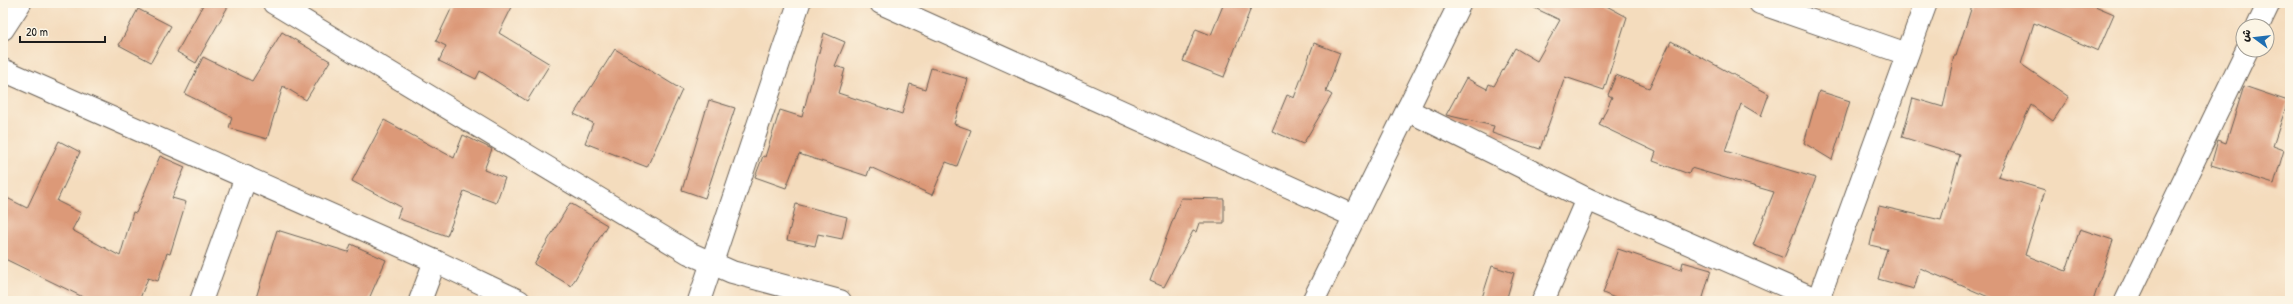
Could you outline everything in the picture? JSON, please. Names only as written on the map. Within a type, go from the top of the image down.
[{"type":"street","points":[[3,29],[20,3]]},
{"type":"street","points":[[274,3],[689,253],[732,272],[840,301]]},
{"type":"street","points":[[699,301],[799,3]]},
{"type":"street","points":[[882,3],[1354,216]]},
{"type":"street","points":[[1312,301],[1460,3]]},
{"type":"street","points":[[1760,3],[1907,54]]},
{"type":"street","points":[[1407,110],[1780,293],[1819,300],[1926,3]]},
{"type":"street","points":[[2262,18],[2269,3]]},
{"type":"street","points":[[2126,301],[2243,58]]},
{"type":"street","points":[[3,70],[436,261],[519,301]]},
{"type":"street","points":[[201,301],[246,178]]},
{"type":"street","points":[[1543,301],[1587,199]]},
{"type":"street","points":[[420,301],[436,261]]},
{"type":"building","points":[[204,3],[230,3],[196,63],[177,52]]},
{"type":"building","points":[[454,3],[514,3],[499,33],[550,64],[527,101],[480,71],[476,79],[439,61],[446,46],[436,41]]},
{"type":"building","points":[[1224,3],[1238,3],[1251,8],[1224,77],[1183,61],[1196,29],[1211,35]]},
{"type":"building","points":[[1524,3],[1601,3],[1627,17],[1604,90],[1565,77],[1540,149],[1492,133],[1494,126],[1446,115],[1466,78],[1487,89],[1489,84],[1494,86],[1515,48],[1537,61],[1560,20]]},
{"type":"building","points":[[1973,3],[2088,3],[2114,14],[2098,51],[2034,23],[2021,64],[2069,97],[2053,121],[2031,105],[1998,176],[2045,190],[2025,255],[2066,271],[2080,229],[2113,240],[2093,301],[1998,301],[1920,268],[1914,289],[1878,279],[1887,249],[1870,245],[1879,206],[1941,220],[1960,155],[1902,137],[1913,98],[1943,107],[1954,56],[1956,56]]},
{"type":"building","points":[[138,9],[171,26],[151,62],[119,45]]},
{"type":"building","points":[[282,32],[330,61],[306,100],[283,86],[267,139],[229,128],[232,117],[185,94],[203,57],[252,81]]},
{"type":"building","points":[[824,33],[845,42],[835,66],[845,69],[838,93],[902,114],[910,84],[925,89],[931,68],[968,79],[954,124],[971,130],[957,166],[946,162],[932,195],[870,167],[867,176],[799,154],[786,188],[755,177],[763,156],[765,157],[780,110],[802,117]]},
{"type":"building","points":[[1671,41],[1769,94],[1761,116],[1741,104],[1725,151],[1816,178],[1784,258],[1753,245],[1774,192],[1691,168],[1689,174],[1653,161],[1656,152],[1599,125],[1612,97],[1608,95],[1616,75],[1649,88]]},
{"type":"building","points":[[1314,43],[1340,53],[1326,91],[1332,95],[1303,144],[1272,131],[1287,95],[1294,98]]},
{"type":"building","points":[[615,49],[682,90],[647,167],[585,143],[593,123],[574,114]]},
{"type":"building","points":[[2244,86],[2288,101],[2273,146],[2284,150],[2274,184],[2211,165],[2218,140],[2226,143]]},
{"type":"building","points":[[1819,91],[1850,101],[1832,160],[1804,143]]},
{"type":"building","points":[[709,100],[735,108],[705,198],[682,190]]},
{"type":"building","points":[[384,120],[454,158],[463,135],[492,149],[484,170],[505,178],[496,203],[464,191],[447,236],[397,218],[401,207],[352,181]]},
{"type":"building","points":[[59,141],[80,152],[57,201],[81,213],[72,230],[120,256],[133,212],[136,213],[160,156],[185,167],[172,198],[186,202],[170,254],[167,253],[158,281],[148,278],[139,301],[91,301],[3,258],[3,196],[27,208]]},
{"type":"building","points":[[1181,198],[1224,199],[1224,223],[1199,223],[1196,232],[1193,231],[1164,287],[1150,281]]},
{"type":"building","points":[[570,203],[607,225],[571,286],[534,264]]},
{"type":"building","points":[[796,204],[847,217],[842,239],[818,234],[815,246],[787,240]]},
{"type":"building","points":[[277,230],[348,252],[351,244],[386,260],[368,301],[255,301]]},
{"type":"building","points":[[1618,249],[1681,270],[1683,262],[1711,270],[1702,301],[1622,301],[1603,293]]},
{"type":"building","points":[[1492,266],[1514,273],[1506,301],[1481,301]]}]
